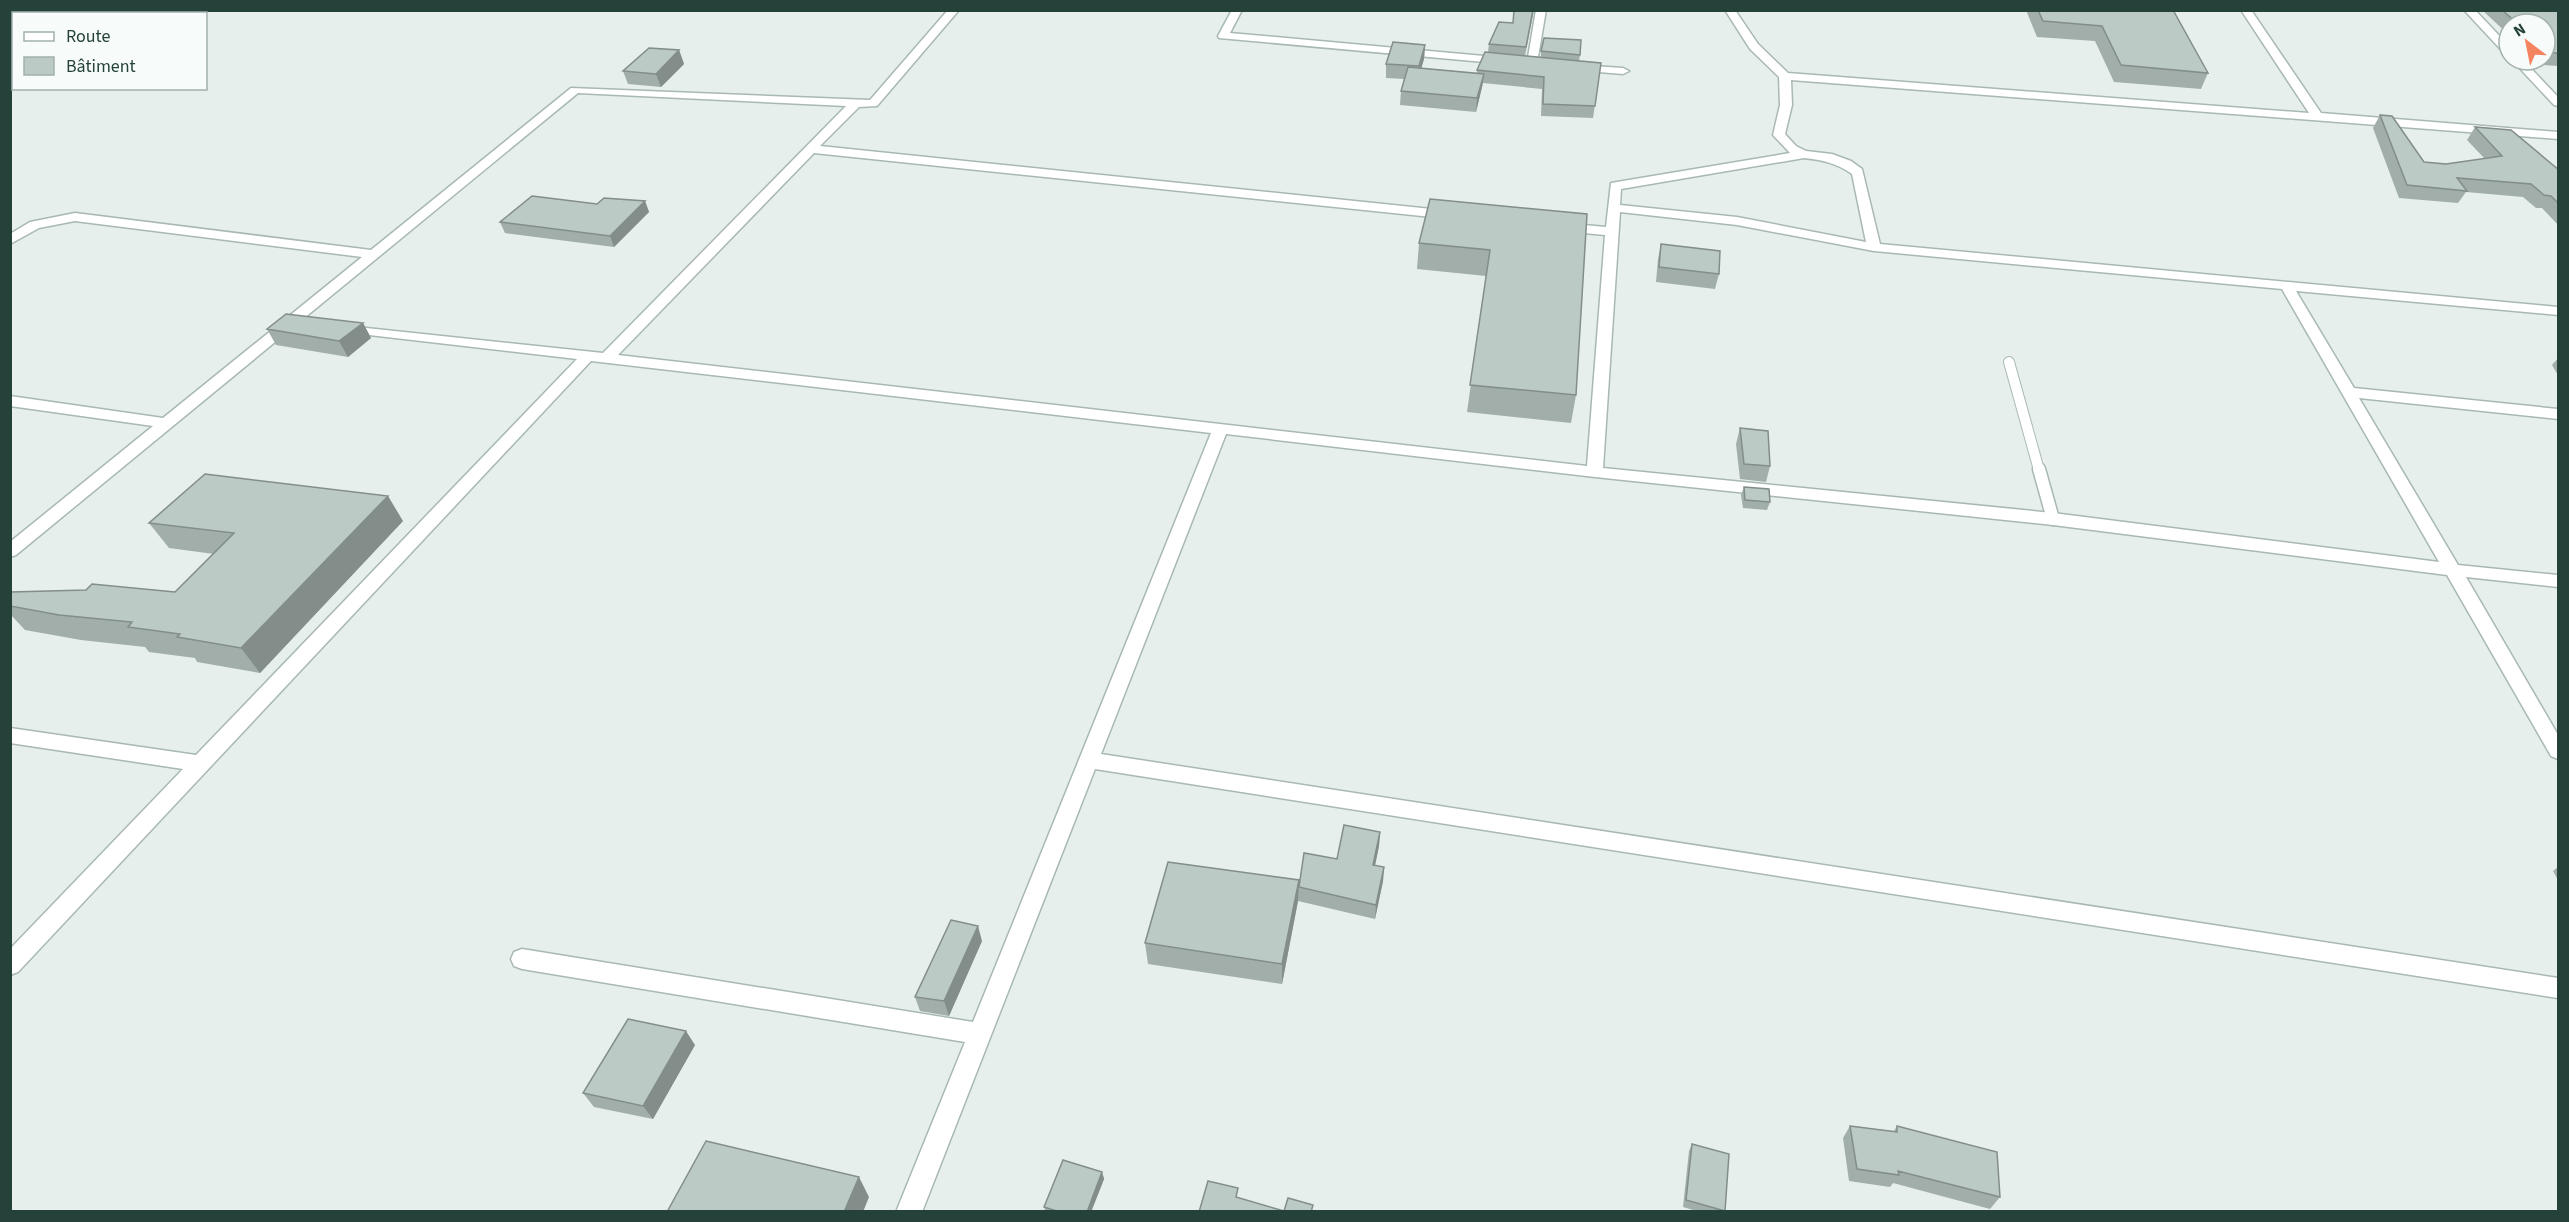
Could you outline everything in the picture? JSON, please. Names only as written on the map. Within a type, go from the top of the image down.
[{"type":"street","points":[[10,550],[575,90],[873,104],[954,10]]},
{"type":"street","points":[[1237,10],[1223,36],[1538,64],[1541,10]]},
{"type":"street","points":[[1730,10],[1741,32],[1760,54],[1785,76],[2317,116],[2556,137]]},
{"type":"street","points":[[2246,10],[2317,116]]},
{"type":"street","points":[[2469,10],[2497,39]]},
{"type":"street","points":[[1566,66],[1623,71]]},
{"type":"street","points":[[2529,72],[2559,103]]},
{"type":"street","points":[[1785,76],[1786,105],[1779,135],[1792,149],[1804,154],[1828,157],[1847,164],[1858,172],[1874,247]]},
{"type":"street","points":[[10,965],[201,764],[597,358],[856,103]]},
{"type":"street","points":[[811,149],[1459,216]]},
{"type":"street","points":[[1595,472],[1615,186],[1804,154]]},
{"type":"street","points":[[1614,208],[1651,210],[1737,221],[1874,247],[2559,310]]},
{"type":"street","points":[[10,240],[35,225],[75,218],[374,254]]},
{"type":"street","points":[[1553,226],[1612,232]]},
{"type":"street","points":[[2286,285],[2559,751]]},
{"type":"street","points":[[290,322],[1595,472],[2053,519],[2452,570],[2559,581]]},
{"type":"street","points":[[2349,392],[2559,414]]},
{"type":"street","points":[[10,400],[167,423]]},
{"type":"street","points":[[909,1212],[1220,429]]},
{"type":"street","points":[[10,735],[201,764]]},
{"type":"street","points":[[1089,760],[2559,988]]},
{"type":"street","points":[[522,959],[980,1034]]},
{"type":"lane","points":[[2009,362],[2053,519]]},
{"type":"building","points":[[1514,10],[1533,10],[1526,47],[1489,44],[1499,22],[1513,23]]},
{"type":"building","points":[[2038,10],[2173,10],[2208,73],[2121,65],[2102,26],[2043,21]]},
{"type":"building","points":[[2502,10],[2559,10],[2559,53],[2557,53],[2557,12],[2504,12]]},
{"type":"building","points":[[1544,38],[1581,40],[1580,55],[1541,51]]},
{"type":"building","points":[[1393,42],[1425,45],[1419,66],[1386,64]]},
{"type":"building","points":[[649,48],[679,50],[656,74],[623,71]]},
{"type":"building","points":[[1485,52],[1601,63],[1595,106],[1543,104],[1544,77],[1477,70]]},
{"type":"building","points":[[1408,67],[1484,74],[1477,98],[1401,91]]},
{"type":"building","points":[[2380,115],[2392,116],[2424,162],[2446,164],[2502,156],[2475,127],[2511,130],[2559,170],[2559,204],[2551,196],[2544,195],[2531,184],[2457,178],[2467,191],[2407,185]]},
{"type":"building","points":[[532,196],[597,204],[604,198],[645,201],[610,236],[500,222]]},
{"type":"building","points":[[1430,199],[1587,214],[1576,395],[1470,385],[1490,250],[1419,243]]},
{"type":"building","points":[[1661,244],[1720,251],[1719,274],[1659,267]]},
{"type":"building","points":[[286,314],[363,323],[339,341],[267,329]]},
{"type":"building","points":[[1740,428],[1768,431],[1770,466],[1744,464]]},
{"type":"building","points":[[205,474],[388,496],[241,648],[177,637],[180,634],[128,627],[132,622],[59,615],[10,606],[10,592],[86,590],[92,584],[175,592],[234,533],[149,523]]},
{"type":"building","points":[[1744,487],[1769,489],[1770,502],[1745,500]]},
{"type":"building","points":[[1344,825],[1380,832],[1373,865],[1384,867],[1376,905],[1299,887],[1304,853],[1337,859]]},
{"type":"building","points":[[1168,862],[1299,880],[1282,964],[1145,943]]},
{"type":"building","points":[[951,920],[978,926],[944,1001],[915,997]]},
{"type":"building","points":[[628,1019],[686,1031],[643,1106],[583,1093]]},
{"type":"building","points":[[1850,1126],[1897,1132],[1897,1126],[1997,1152],[2000,1197],[1898,1171],[1899,1175],[1857,1169]]},
{"type":"building","points":[[706,1141],[859,1177],[844,1212],[667,1212]]},
{"type":"building","points":[[1692,1144],[1729,1154],[1725,1211],[1686,1200]]},
{"type":"building","points":[[1063,1160],[1102,1172],[1087,1212],[1060,1212],[1044,1207]]},
{"type":"building","points":[[1208,1181],[1238,1188],[1236,1197],[1284,1211],[1288,1198],[1313,1205],[1311,1212],[1199,1212]]}]
